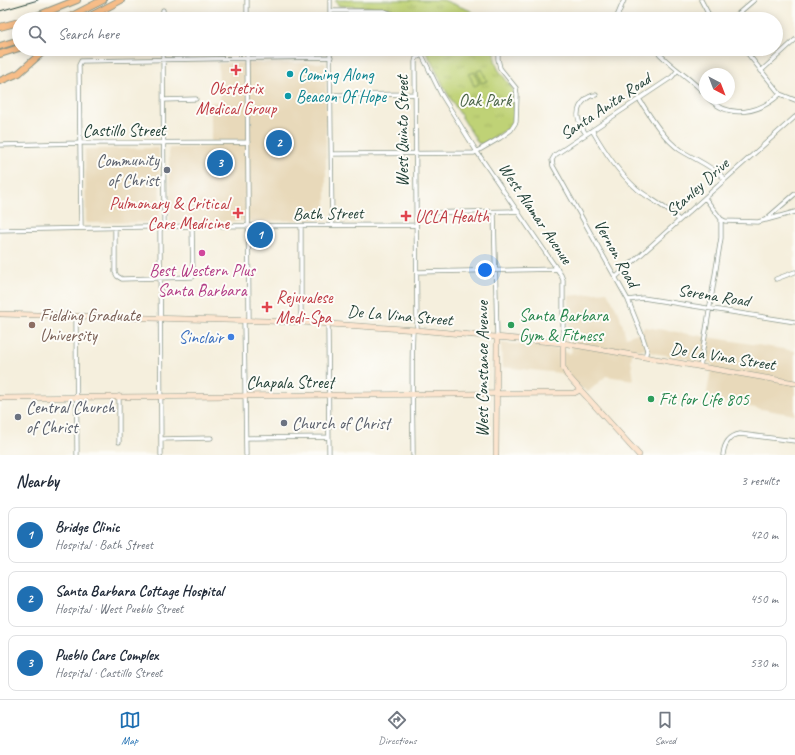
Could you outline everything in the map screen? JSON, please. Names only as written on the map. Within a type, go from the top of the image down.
[{"type":"highway","points":[[47,12],[77,0]]},
{"type":"highway","points":[[80,12],[103,0]]},
{"type":"highway","points":[[98,12],[121,0]]},
{"type":"highway","points":[[103,12],[113,4]]},
{"type":"highway","points":[[0,27],[12,24]]},
{"type":"highway","points":[[0,46],[12,42]]},
{"type":"highway","points":[[0,54],[12,50]]},
{"type":"highway","points":[[0,81],[19,73],[38,56]]},
{"type":"street","points":[[247,0],[247,12]]},
{"type":"street","points":[[330,0],[331,11],[386,12]]},
{"type":"street","points":[[618,12],[624,0]]},
{"type":"street","points":[[701,0],[707,12]]},
{"type":"street","points":[[740,12],[754,0]]},
{"type":"street","points":[[783,51],[795,40]]},
{"type":"street","points":[[162,455],[160,231],[164,222],[164,56]]},
{"type":"street","name":"West Quinto Street","points":[[413,455],[413,394],[411,362],[415,330],[417,272],[415,62],[416,58],[420,56]]},
{"type":"street","name":"West Alamar Avenue","points":[[422,56],[441,94],[477,152],[558,270],[563,280],[562,359],[564,371],[639,455]]},
{"type":"street","points":[[332,154],[477,152],[507,133],[514,126],[516,120],[516,91],[500,68],[498,56]]},
{"type":"street","points":[[662,56],[677,71],[691,80],[699,88]]},
{"type":"street","points":[[749,56],[780,94],[795,100]]},
{"type":"street","points":[[761,71],[777,56]]},
{"type":"street","points":[[81,228],[80,61],[247,58],[331,57],[332,225]]},
{"type":"street","points":[[246,455],[245,396],[248,226],[247,58]]},
{"type":"street","name":"Santa Anita Road","points":[[553,166],[552,162],[554,157],[672,77],[677,71]]},
{"type":"street","points":[[331,95],[415,94]]},
{"type":"street","points":[[715,104],[726,110],[745,112],[765,106],[780,94]]},
{"type":"street","points":[[586,134],[580,124],[577,112],[582,102],[589,96],[596,95]]},
{"type":"street","points":[[164,100],[196,99]]},
{"type":"street","points":[[639,99],[667,138],[679,149],[714,169],[725,179]]},
{"type":"street","name":"Stanley Drive","points":[[616,277],[795,117]]},
{"type":"street","points":[[592,130],[610,160],[627,179],[646,196],[667,209],[679,220]]},
{"type":"street","name":"Castillo Street","points":[[0,145],[248,142]]},
{"type":"street","name":"Vernon Road","points":[[553,166],[628,300],[647,350],[646,357]]},
{"type":"street","points":[[765,220],[795,194]]},
{"type":"street","points":[[705,198],[725,221],[758,222],[795,212]]},
{"type":"street","points":[[416,213],[518,211]]},
{"type":"street","name":"West Constance Avenue","points":[[494,212],[497,337],[496,455]]},
{"type":"street","points":[[700,368],[721,238],[722,219]]},
{"type":"street","name":"Bath Street","points":[[0,230],[192,226],[416,225]]},
{"type":"street","points":[[115,228],[115,272],[117,276],[122,279],[193,277],[192,226]]},
{"type":"street","points":[[301,226],[302,322]]},
{"type":"street","points":[[417,272],[558,270]]},
{"type":"street","points":[[776,279],[795,272]]},
{"type":"street","name":"Serena Road","points":[[628,300],[643,298],[795,322]]},
{"type":"street","name":"De La Vina Street","points":[[0,314],[328,323],[497,337],[563,343],[636,355],[700,368],[795,383]]},
{"type":"street","points":[[76,316],[77,455]]},
{"type":"street","points":[[328,323],[329,455]]},
{"type":"street","name":"Chapala Street","points":[[0,398],[574,393],[580,390]]},
{"type":"street","points":[[119,396],[119,442]]},
{"type":"street","points":[[723,455],[724,448],[728,441],[734,436],[740,434],[795,441]]},
{"type":"street","points":[[246,438],[328,437]]},
{"type":"street","points":[[161,438],[211,438]]},
{"type":"shaded area","points":[[218,63],[326,63],[326,220],[170,222],[169,148],[211,147],[211,102],[220,102]]},
{"type":"shaded area","points":[[159,148],[160,222],[86,223],[85,149]]},
{"type":"shaded area","points":[[607,292],[619,313],[626,337],[638,333],[645,327],[795,351],[795,415],[706,399],[712,363],[654,353],[643,349],[633,349],[631,360],[634,380],[606,376],[588,392],[560,373],[502,367],[501,343],[556,348],[569,354],[572,351],[568,337],[569,296]]},
{"type":"green space","points":[[336,0],[443,0],[472,12],[396,12],[387,8],[339,6],[336,3]]},
{"type":"green space","name":"Oak Park","points":[[428,56],[495,56],[498,69],[514,93],[514,116],[511,125],[509,128],[483,144],[478,143],[447,93]]},
{"type":"green space","points":[[482,69],[487,81],[481,83],[477,71]]},
{"type":"green space","points":[[475,72],[479,84],[474,86],[469,74]]},
{"type":"railway","points":[[0,11],[38,0]]},
{"type":"place","name":"Obstetrix Medical Group","points":[[236,70]]},
{"type":"place","name":"Coming Along","points":[[290,74]]},
{"type":"place","name":"Beacon Of Hope","points":[[288,96]]},
{"type":"place","name":"Santa Barbara Cottage Hospital","points":[[279,143]]},
{"type":"place","name":"Pueblo Care Complex","points":[[220,163]]},
{"type":"place","name":"Community of Christ","points":[[167,170]]},
{"type":"place","name":"Pulmonary & Critical Care Medicine","points":[[238,213]]},
{"type":"place","name":"UCLA Health","points":[[406,216]]},
{"type":"place","name":"Bridge Clinic","points":[[260,235]]},
{"type":"place","name":"Best Western Plus Santa Barbara","points":[[202,253]]},
{"type":"place","name":"Rejuvalese Medi-Spa","points":[[267,307]]},
{"type":"place","name":"Fielding Graduate University","points":[[32,325]]},
{"type":"place","name":"Santa Barbara Gym & Fitness","points":[[511,325]]},
{"type":"place","name":"Sinclair","points":[[231,337]]},
{"type":"place","name":"Fit for Life 805","points":[[651,399]]},
{"type":"place","name":"Central Church of Christ","points":[[18,417]]},
{"type":"place","name":"Church of Christ","points":[[284,423]]}]
